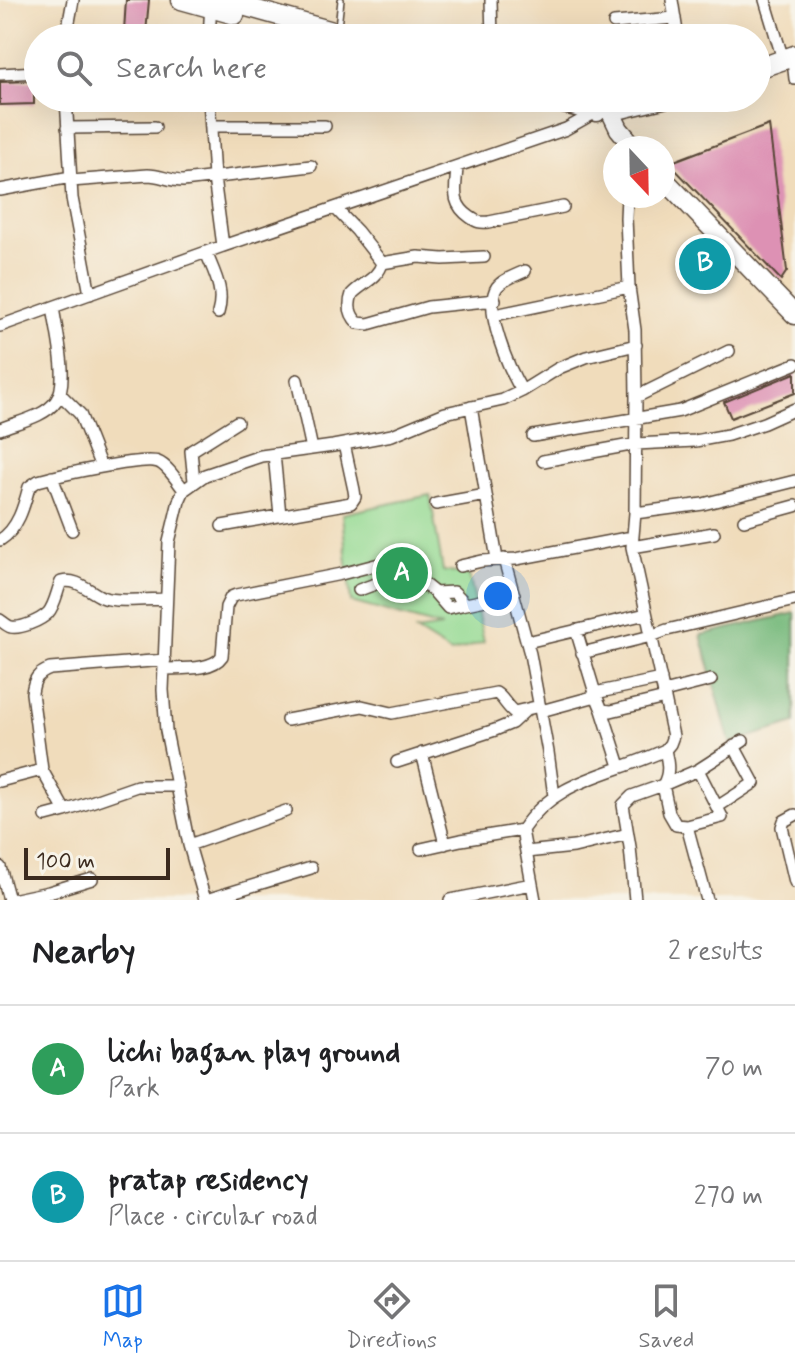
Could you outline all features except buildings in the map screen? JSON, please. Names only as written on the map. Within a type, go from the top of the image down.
[{"type":"main road","points":[[181,0],[214,3],[303,24]]},
{"type":"main road","points":[[214,3],[275,24]]},
{"type":"main road","points":[[604,112],[625,136]]},
{"type":"main road","points":[[675,190],[795,315]]},
{"type":"street","points":[[69,24],[73,0]]},
{"type":"street","points":[[491,0],[492,24]]},
{"type":"street","points":[[672,0],[676,24]]},
{"type":"street","points":[[765,0],[791,57],[795,79]]},
{"type":"street","points":[[211,24],[214,3]]},
{"type":"street","points":[[614,23],[675,18]]},
{"type":"street","points":[[771,62],[791,57]]},
{"type":"street","points":[[771,66],[791,57]]},
{"type":"street","points":[[0,74],[24,73]]},
{"type":"street","points":[[66,112],[74,209],[90,294]]},
{"type":"street","points":[[210,112],[223,246]]},
{"type":"street","points":[[0,326],[566,129],[592,112]]},
{"type":"street","points":[[211,126],[325,126]]},
{"type":"street","points":[[67,128],[155,127]]},
{"type":"street","points":[[0,190],[71,179],[148,175],[175,181],[311,166]]},
{"type":"street","points":[[457,167],[458,207],[476,221],[489,222],[563,207]]},
{"type":"street","points":[[335,208],[382,263]]},
{"type":"street","points":[[535,900],[522,830],[529,819],[554,796],[583,780],[665,750],[673,736],[632,542],[635,513],[636,345],[629,287],[626,208]]},
{"type":"street","points":[[206,252],[222,299],[218,313]]},
{"type":"street","points":[[382,263],[418,257],[484,257]]},
{"type":"street","points":[[382,263],[378,273],[357,288],[349,300],[354,319],[362,325],[428,307],[495,300]]},
{"type":"street","points":[[522,391],[505,358],[498,334],[495,300],[497,288],[502,283],[525,271]]},
{"type":"street","points":[[495,315],[629,287]]},
{"type":"street","points":[[0,429],[41,412],[60,394],[61,367],[53,307]]},
{"type":"street","points":[[311,868],[206,900],[189,845],[166,731],[163,690],[169,542],[184,490],[205,475],[232,465],[274,454],[392,435],[445,413],[503,400],[586,357],[636,345]]},
{"type":"street","points":[[636,397],[729,351]]},
{"type":"street","points":[[533,436],[680,411],[795,364]]},
{"type":"street","points":[[297,380],[312,449]]},
{"type":"street","points":[[60,394],[80,414],[101,467]]},
{"type":"street","points":[[471,407],[500,559],[514,594],[527,642],[554,796]]},
{"type":"street","points":[[543,461],[636,444],[695,441],[728,435],[795,409]]},
{"type":"street","points":[[194,481],[191,451],[237,422]]},
{"type":"street","points":[[222,526],[345,505],[354,500],[344,444]]},
{"type":"street","points":[[274,454],[280,515]]},
{"type":"street","points":[[0,540],[8,535],[24,509],[29,487],[52,477],[153,460],[164,466],[184,490]]},
{"type":"street","points":[[52,477],[72,530]]},
{"type":"street","points":[[635,513],[703,504],[795,481]]},
{"type":"street","points":[[436,504],[486,495]]},
{"type":"street","points":[[744,520],[795,506]]},
{"type":"street","points":[[460,566],[516,559],[593,543],[714,533]]},
{"type":"street","points":[[65,811],[42,770],[32,693],[33,684],[40,673],[50,669],[214,664],[222,656],[226,607],[231,597],[383,563],[400,565],[435,593],[454,592],[466,604],[514,594]]},
{"type":"street","points":[[359,590],[386,580],[400,565]]},
{"type":"street","points":[[0,620],[14,627],[43,617],[61,582],[65,580],[107,599],[166,599]]},
{"type":"street","points":[[582,653],[795,600]]},
{"type":"street","points":[[527,642],[646,614]]},
{"type":"street","points":[[576,630],[620,766]]},
{"type":"street","points":[[287,720],[362,706],[392,713],[496,693],[514,712],[661,679]]},
{"type":"street","points":[[602,710],[611,711],[711,680]]},
{"type":"street","points":[[397,762],[512,723],[527,708]]},
{"type":"street","points":[[635,900],[623,805],[632,796],[698,770],[738,744],[754,783],[717,807]]},
{"type":"street","points":[[665,750],[668,766],[663,785],[676,825],[687,826],[722,817],[698,770]]},
{"type":"street","points":[[422,753],[445,844]]},
{"type":"street","points":[[0,781],[42,770]]},
{"type":"street","points":[[46,816],[137,786],[178,786]]},
{"type":"street","points":[[189,845],[286,811]]},
{"type":"street","points":[[795,815],[784,821],[782,827],[795,882]]},
{"type":"street","points":[[687,826],[707,900]]},
{"type":"street","points":[[421,849],[522,830]]},
{"type":"street","points":[[526,852],[574,847],[628,834]]},
{"type":"street","points":[[0,867],[10,900],[92,879]]},
{"type":"street","points":[[450,900],[532,884]]},
{"type":"lane","points":[[338,24],[341,0]]},
{"type":"green space","points":[[430,495],[443,571],[469,575],[484,642],[451,653],[416,631],[442,627],[351,602],[342,514]]},
{"type":"green space","points":[[795,613],[795,723],[730,743],[701,635]]},
{"type":"place","name":"pratap residency","points":[[705,264]]},
{"type":"place","name":"lichi bagan play ground","points":[[402,573]]}]
